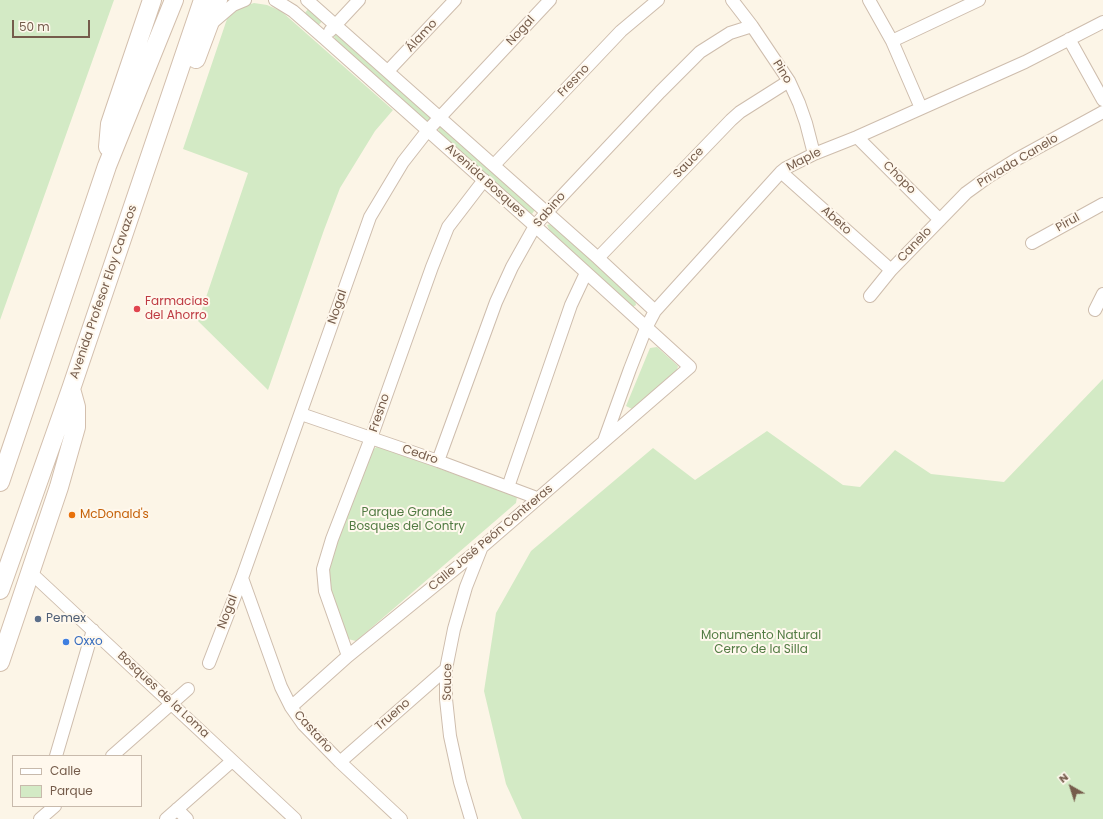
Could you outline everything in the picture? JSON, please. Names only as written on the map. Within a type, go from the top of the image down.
[{"type":"main road","points":[[107,166],[110,124],[152,0]]},
{"type":"main road","points":[[0,482],[107,166],[174,0]]},
{"type":"main road","points":[[172,94],[203,0]]},
{"type":"main road","name":"Avenida Profesor Eloy Cavazos","points":[[0,590],[71,389],[172,94],[189,74],[199,54],[208,26],[228,2]]},
{"type":"main road","points":[[0,662],[59,487],[76,427],[76,407],[71,389]]},
{"type":"main road","points":[[0,635],[7,612],[12,602],[24,590]]},
{"type":"street","points":[[228,2],[245,0]]},
{"type":"street","name":"Avenida Bosques","points":[[275,0],[293,12],[324,38],[484,180],[690,367]]},
{"type":"street","name":"Avenida Bosques","points":[[307,0],[494,165],[656,311]]},
{"type":"street","points":[[324,38],[359,0]]},
{"type":"street","name":"Álamo","points":[[388,71],[455,0]]},
{"type":"street","name":"Nogal","points":[[209,663],[242,578],[370,217],[403,162],[428,130],[550,0]]},
{"type":"street","name":"Fresno","points":[[494,165],[621,31],[658,0]]},
{"type":"street","name":"Pino","points":[[732,0],[752,26],[789,81],[806,123],[814,154]]},
{"type":"street","points":[[869,0],[892,41],[921,108]]},
{"type":"street","points":[[892,41],[979,0]]},
{"type":"street","name":"Maple","points":[[604,442],[646,328],[656,311],[781,172],[814,154],[857,137],[1019,65],[1103,22]]},
{"type":"street","name":"Sabino","points":[[438,461],[496,302],[512,267],[535,226],[660,92],[700,52],[730,33],[752,26]]},
{"type":"street","points":[[1069,39],[1103,100]]},
{"type":"street","name":"Sauce","points":[[598,258],[731,120],[740,112],[789,81]]},
{"type":"street","name":"Privada Canelo","points":[[940,220],[966,193],[988,177],[1103,112]]},
{"type":"street","name":"Chopo","points":[[857,137],[940,220]]},
{"type":"street","name":"Abeto","points":[[781,172],[891,270]]},
{"type":"street","name":"Fresno","points":[[348,656],[325,591],[323,569],[332,539],[371,438],[432,267],[448,227],[484,180]]},
{"type":"street","name":"Pirul","points":[[1032,243],[1103,204]]},
{"type":"street","name":"Canelo","points":[[891,270],[940,220]]},
{"type":"street","points":[[870,296],[891,270]]},
{"type":"street","points":[[508,487],[572,305],[586,273]]},
{"type":"street","points":[[1095,310],[1103,294]]},
{"type":"street","name":"Calle José Peón Contreras","points":[[291,707],[348,656],[482,547],[690,367]]},
{"type":"street","name":"Cedro","points":[[301,414],[438,461],[538,498]]},
{"type":"street","name":"Sauce","points":[[471,819],[460,782],[450,736],[446,699],[446,669],[454,629],[466,587],[482,547]]},
{"type":"street","name":"Bosques de la Loma","points":[[30,572],[295,819]]},
{"type":"street","name":"Castaño","points":[[242,578],[286,699],[291,707],[301,721],[340,762],[401,819]]},
{"type":"street","points":[[56,755],[92,630]]},
{"type":"street","name":"Trueno","points":[[340,762],[446,669]]},
{"type":"street","points":[[113,755],[188,689]]},
{"type":"street","points":[[166,819],[232,760]]},
{"type":"street","points":[[39,819],[42,807]]},
{"type":"street","points":[[39,819],[54,807]]},
{"type":"street","points":[[176,809],[188,819]]},
{"type":"green space","points":[[0,0],[114,0],[0,320]]},
{"type":"green space","points":[[254,3],[267,5],[281,11],[393,110],[375,131],[340,188],[268,390],[198,321],[248,173],[183,149],[227,19],[240,7]]},
{"type":"green space","points":[[309,8],[323,20],[318,26],[304,14]]},
{"type":"green space","points":[[335,32],[432,118],[430,122],[424,121],[335,39],[333,34]]},
{"type":"green space","points":[[442,125],[534,206],[534,211],[532,214],[529,215],[439,133],[438,128]]},
{"type":"green space","points":[[551,224],[635,299],[636,305],[633,307],[552,235],[547,225]]},
{"type":"green space","points":[[657,347],[678,366],[677,370],[669,381],[632,409],[626,406],[650,348]]},
{"type":"green space","name":"Monumento Natural Cerro de la Silla","points":[[1103,379],[1103,819],[522,819],[506,784],[484,691],[496,613],[531,551],[653,448],[695,480],[767,431],[843,485],[860,487],[895,450],[931,474],[1004,482]]},
{"type":"green space","name":"Parque Grande Bosques del Contry","points":[[378,446],[517,497],[516,503],[356,641],[348,639],[330,591],[329,567],[334,546],[369,452]]},
{"type":"place","name":"Farmacias del Ahorro","points":[[137,309]]},
{"type":"place","name":"McDonald's","points":[[72,515]]},
{"type":"place","name":"Pemex","points":[[38,619]]},
{"type":"place","name":"Oxxo","points":[[66,642]]}]
